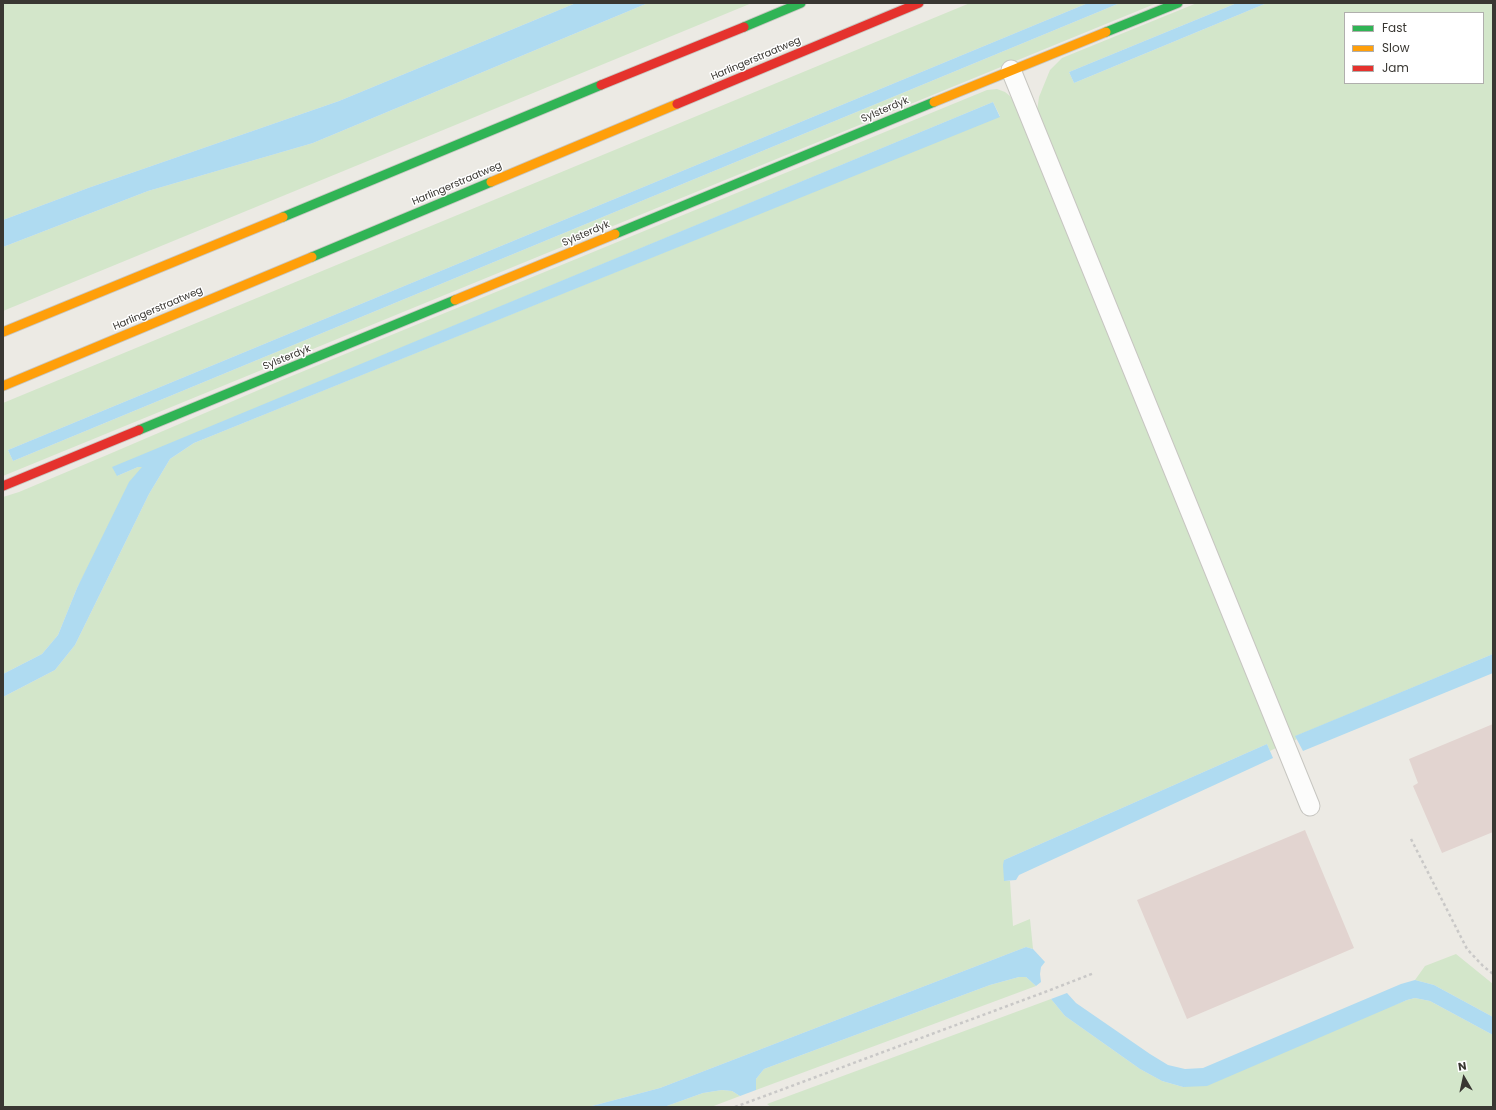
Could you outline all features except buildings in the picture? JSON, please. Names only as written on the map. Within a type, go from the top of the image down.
[{"type":"main road","points":[[3,332],[801,3]]},
{"type":"main road","name":"Harlingerstraatweg","points":[[3,386],[919,3]]},
{"type":"main road","name":"Sylsterdyk","points":[[3,486],[14,483],[1011,70],[1178,3]]},
{"type":"lane","points":[[1011,70],[1310,806]]},
{"type":"path","points":[[1411,838],[1467,949],[1493,974]]},
{"type":"path","points":[[735,1107],[1094,973]]},
{"type":"green space","points":[[3,3],[576,3],[339,101],[88,188],[3,220]]},
{"type":"green space","points":[[648,3],[752,3],[3,311],[3,247],[148,191],[313,143]]},
{"type":"green space","points":[[970,3],[1088,3],[8,450],[13,461],[1120,3],[1157,3],[3,476],[3,403]]},
{"type":"green space","points":[[1197,3],[1237,3],[1069,72],[1074,83],[1267,3],[1493,3],[1493,654],[1296,736],[1297,739],[1292,742],[1037,111],[1039,97],[1050,70],[1062,58]]},
{"type":"green space","points":[[997,89],[1010,96],[1018,110],[1276,748],[1270,751],[1267,744],[1004,860],[1005,881],[1010,881],[1013,926],[1030,919],[1033,949],[1026,947],[660,1088],[588,1107],[3,1107],[3,697],[55,670],[75,645],[149,494],[170,459],[194,443],[1000,116],[993,102],[160,448],[117,476],[138,467],[143,467],[77,588],[58,635],[42,654],[3,674],[3,497],[19,492],[282,380],[987,90]]},
{"type":"green space","points":[[1456,954],[1493,984],[1493,1017],[1434,985],[1415,980],[1425,966]]},
{"type":"green space","points":[[1019,977],[1026,977],[1036,986],[756,1090],[756,1079],[764,1069],[990,985]]},
{"type":"green space","points":[[1415,998],[1430,1001],[1493,1035],[1493,1107],[771,1107],[767,1104],[1051,999],[1065,1016],[1140,1069],[1162,1081],[1183,1087]]},
{"type":"green space","points":[[722,1090],[732,1091],[740,1096],[711,1107],[664,1107],[703,1093]]},
{"type":"water","points":[[576,3],[648,3],[313,143],[148,191],[3,247],[3,220],[88,188],[339,101]]},
{"type":"water","points":[[1088,3],[1120,3],[13,461],[8,450]]},
{"type":"water","points":[[1237,3],[1267,3],[1074,83],[1069,72]]},
{"type":"water","points":[[993,102],[1000,117],[194,443],[170,459],[149,494],[75,645],[55,670],[3,697],[3,674],[42,654],[58,635],[77,588],[129,482],[142,467],[138,467],[117,476],[112,467]]},
{"type":"water","points":[[1493,654],[1493,673],[1303,751],[1295,736]]},
{"type":"water","points":[[1267,744],[1273,758],[1019,875],[1016,880],[1004,881],[1004,860]]},
{"type":"water","points":[[1026,947],[1033,949],[1045,962],[1041,967],[1041,982],[1036,986],[1026,977],[1019,977],[990,985],[764,1069],[756,1079],[756,1090],[740,1096],[732,1091],[722,1090],[703,1093],[664,1107],[588,1107],[660,1088]]},
{"type":"water","points":[[1415,980],[1434,985],[1493,1017],[1493,1035],[1430,1001],[1415,998],[1407,1000],[1207,1086],[1183,1087],[1162,1081],[1140,1069],[1065,1016],[1051,999],[1067,993],[1076,1003],[1150,1054],[1168,1065],[1185,1069],[1203,1068],[1401,984]]},
{"type":"traffic: fast","points":[[744,27],[801,3]]},
{"type":"traffic: fast","points":[[1106,32],[1178,3]]},
{"type":"traffic: fast","points":[[283,217],[601,85]]},
{"type":"traffic: fast","points":[[615,234],[934,102]]},
{"type":"traffic: fast","points":[[312,257],[491,182]]},
{"type":"traffic: fast","points":[[139,430],[455,300]]},
{"type":"traffic: slow","points":[[934,102],[1106,32]]},
{"type":"traffic: slow","points":[[491,182],[677,104]]},
{"type":"traffic: slow","points":[[3,332],[283,217]]},
{"type":"traffic: slow","points":[[455,300],[615,234]]},
{"type":"traffic: slow","points":[[3,386],[312,257]]},
{"type":"traffic: jam","points":[[677,104],[919,3]]},
{"type":"traffic: jam","points":[[601,85],[744,27]]},
{"type":"traffic: jam","points":[[3,486],[139,430]]}]
